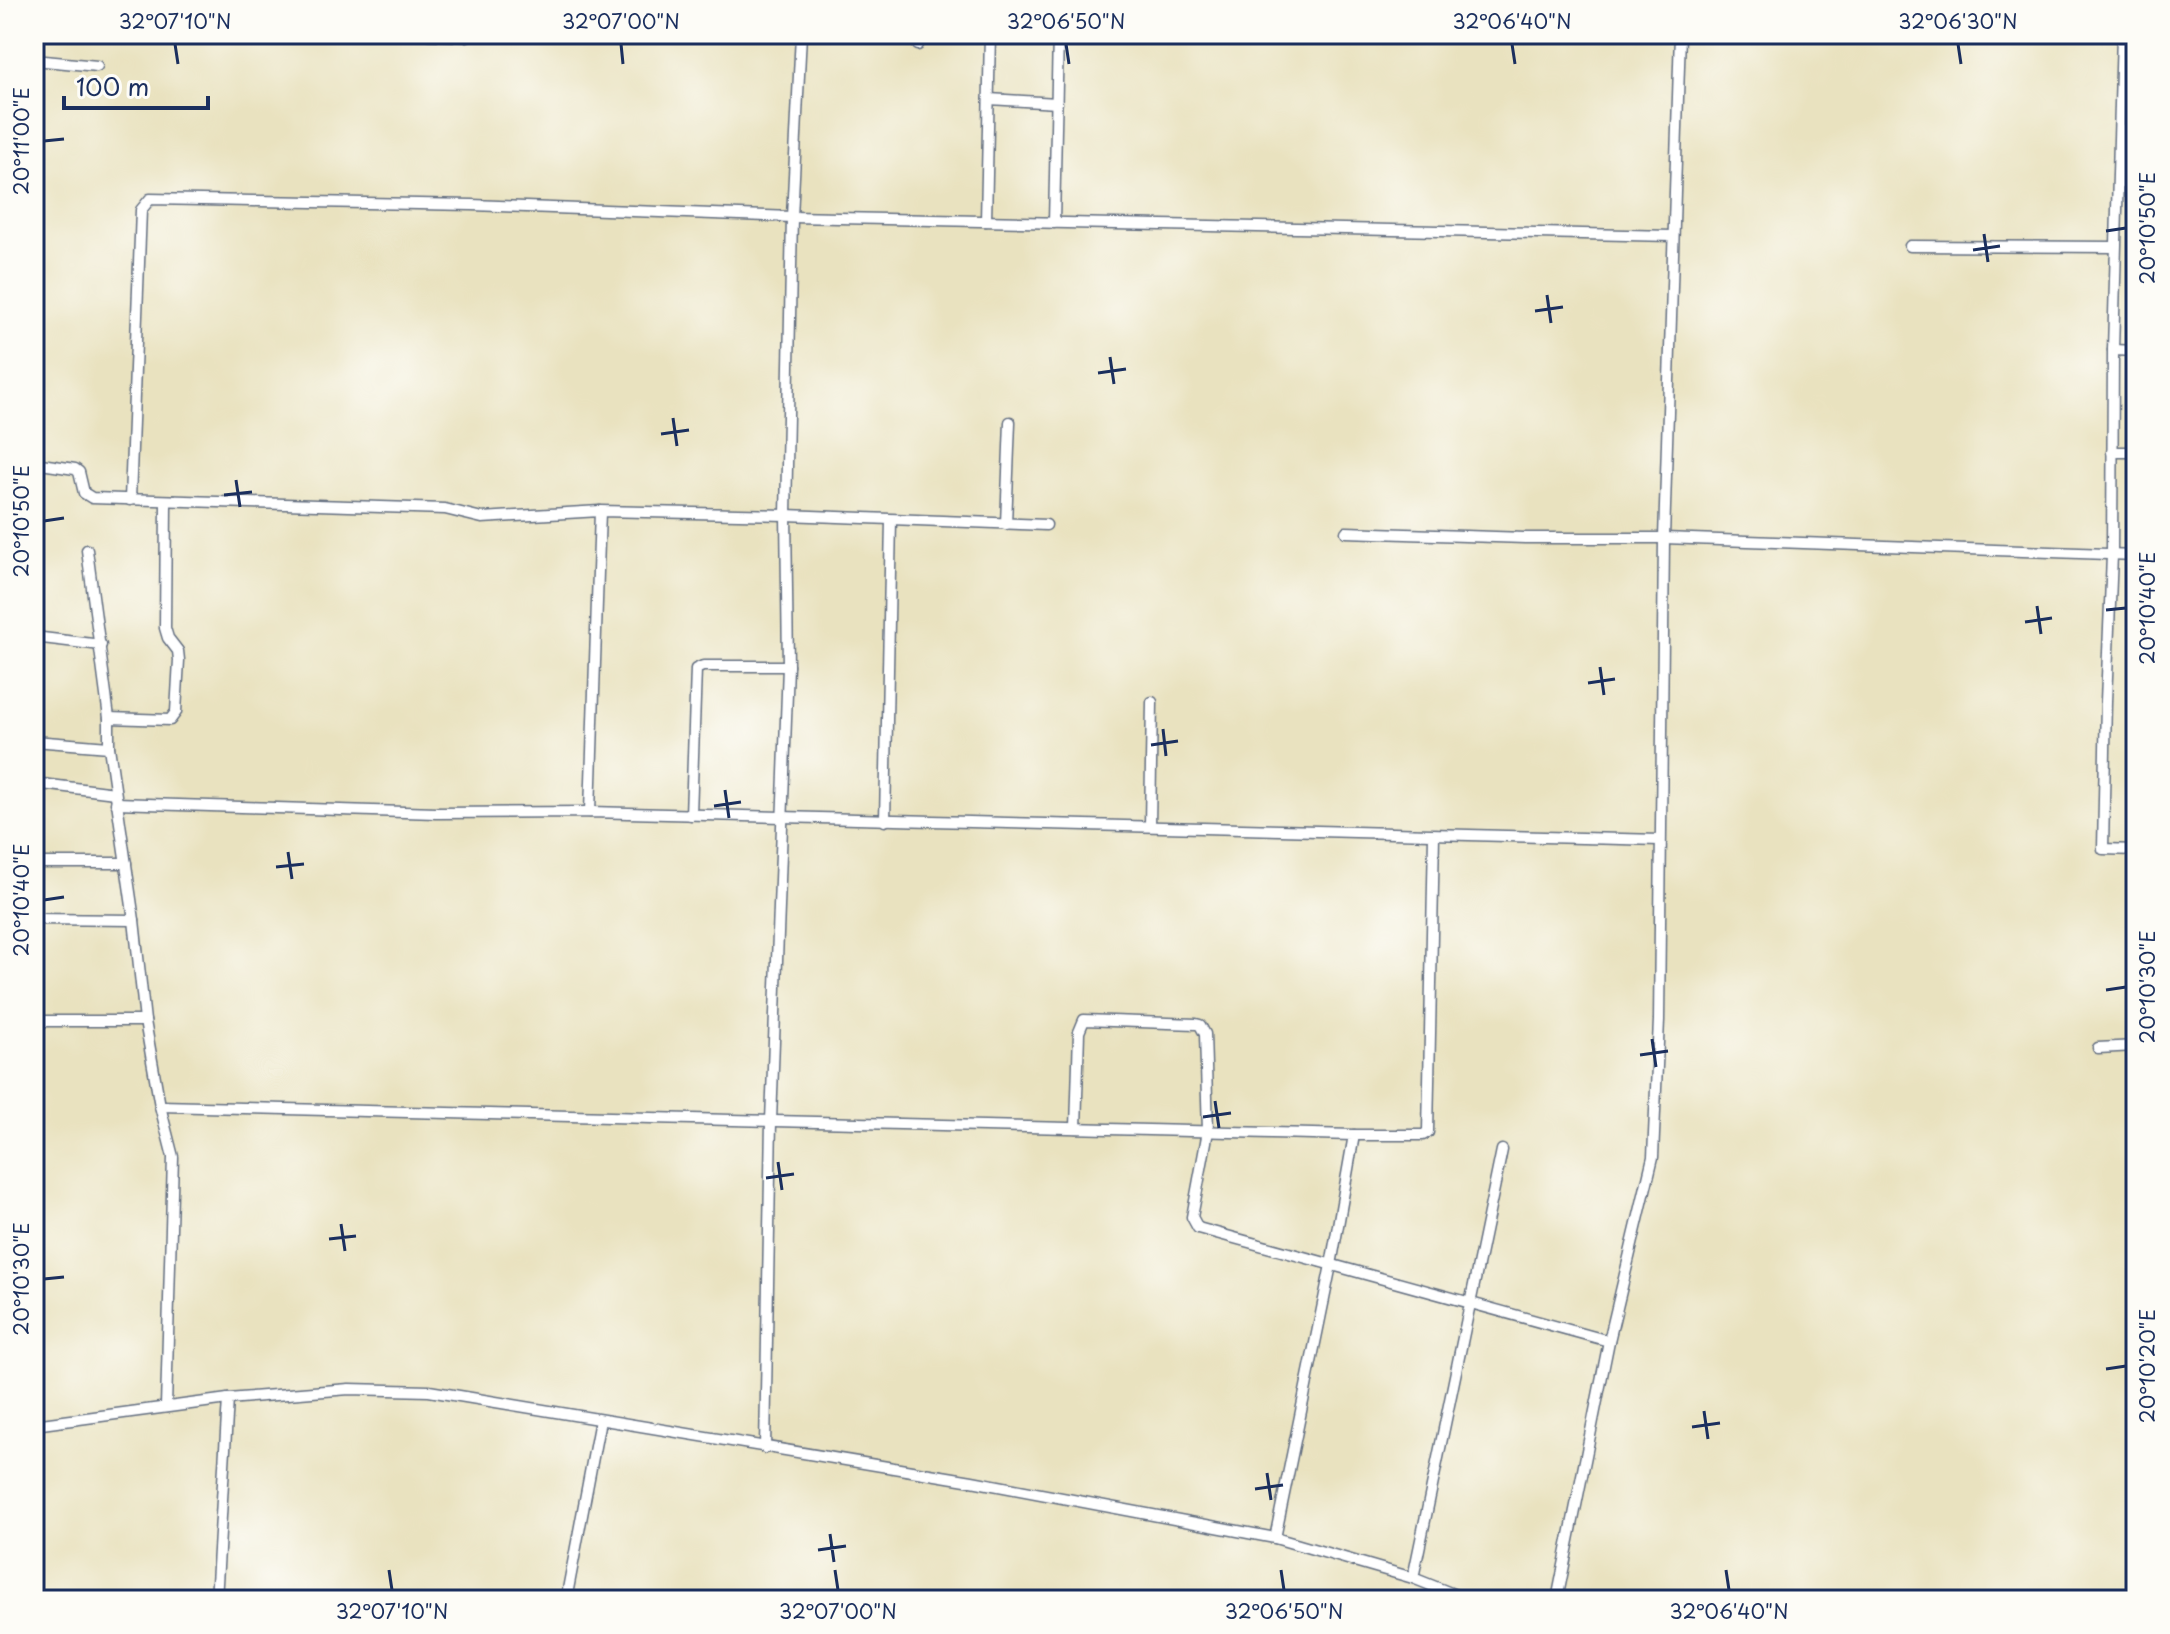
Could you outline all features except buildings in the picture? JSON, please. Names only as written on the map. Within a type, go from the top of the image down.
[{"type":"street","points":[[428,34],[467,34]]},
{"type":"street","points":[[765,1448],[771,1121],[788,666],[786,515],[792,217],[801,34]]},
{"type":"street","points":[[986,221],[990,34]]},
{"type":"street","points":[[1054,223],[1058,34]]},
{"type":"street","points":[[1557,1600],[1609,1341],[1653,1157],[1659,1020],[1664,538],[1680,34]]},
{"type":"street","points":[[2122,34],[2103,849],[2136,850]]},
{"type":"street","points":[[34,60],[97,66]]},
{"type":"street","points":[[989,99],[1057,103]]},
{"type":"street","points":[[130,500],[141,210],[150,199],[1672,236]]},
{"type":"street","points":[[1910,246],[2115,247]]},
{"type":"street","points":[[2113,350],[2136,351]]},
{"type":"street","points":[[1006,524],[1010,422]]},
{"type":"street","points":[[2112,452],[2136,452]]},
{"type":"street","points":[[34,463],[77,470],[87,497],[166,503],[445,509],[482,518],[600,511],[1046,525]]},
{"type":"street","points":[[109,718],[170,720],[176,712],[179,655],[165,628],[166,503]]},
{"type":"street","points":[[590,812],[600,511]]},
{"type":"street","points":[[885,821],[891,520]]},
{"type":"street","points":[[1346,532],[1525,538],[1664,538],[2136,555]]},
{"type":"street","points":[[87,550],[145,1021],[160,1106],[173,1157],[166,1407]]},
{"type":"street","points":[[34,637],[101,645]]},
{"type":"street","points":[[691,815],[696,669],[703,666],[788,666]]},
{"type":"street","points":[[1150,826],[1152,702]]},
{"type":"street","points":[[34,741],[109,747]]},
{"type":"street","points":[[34,783],[116,798],[436,813],[590,812],[1660,840]]},
{"type":"street","points":[[160,1106],[1423,1135],[1428,1132],[1434,835]]},
{"type":"street","points":[[34,863],[126,863]]},
{"type":"street","points":[[34,919],[134,920]]},
{"type":"street","points":[[1076,1128],[1079,1032],[1084,1020],[1200,1025],[1205,1039],[1208,1131],[1192,1217],[1198,1228],[1609,1341]]},
{"type":"street","points":[[34,1021],[145,1021]]},
{"type":"street","points":[[2098,1048],[2136,1046]]},
{"type":"street","points":[[1275,1538],[1331,1265],[1354,1135]]},
{"type":"street","points":[[1413,1578],[1502,1150]]},
{"type":"street","points":[[34,1425],[228,1399],[349,1389],[410,1389],[972,1481],[1275,1538],[1413,1578],[1462,1599]]},
{"type":"street","points":[[216,1600],[228,1399]]},
{"type":"street","points":[[566,1600],[600,1420]]}]
